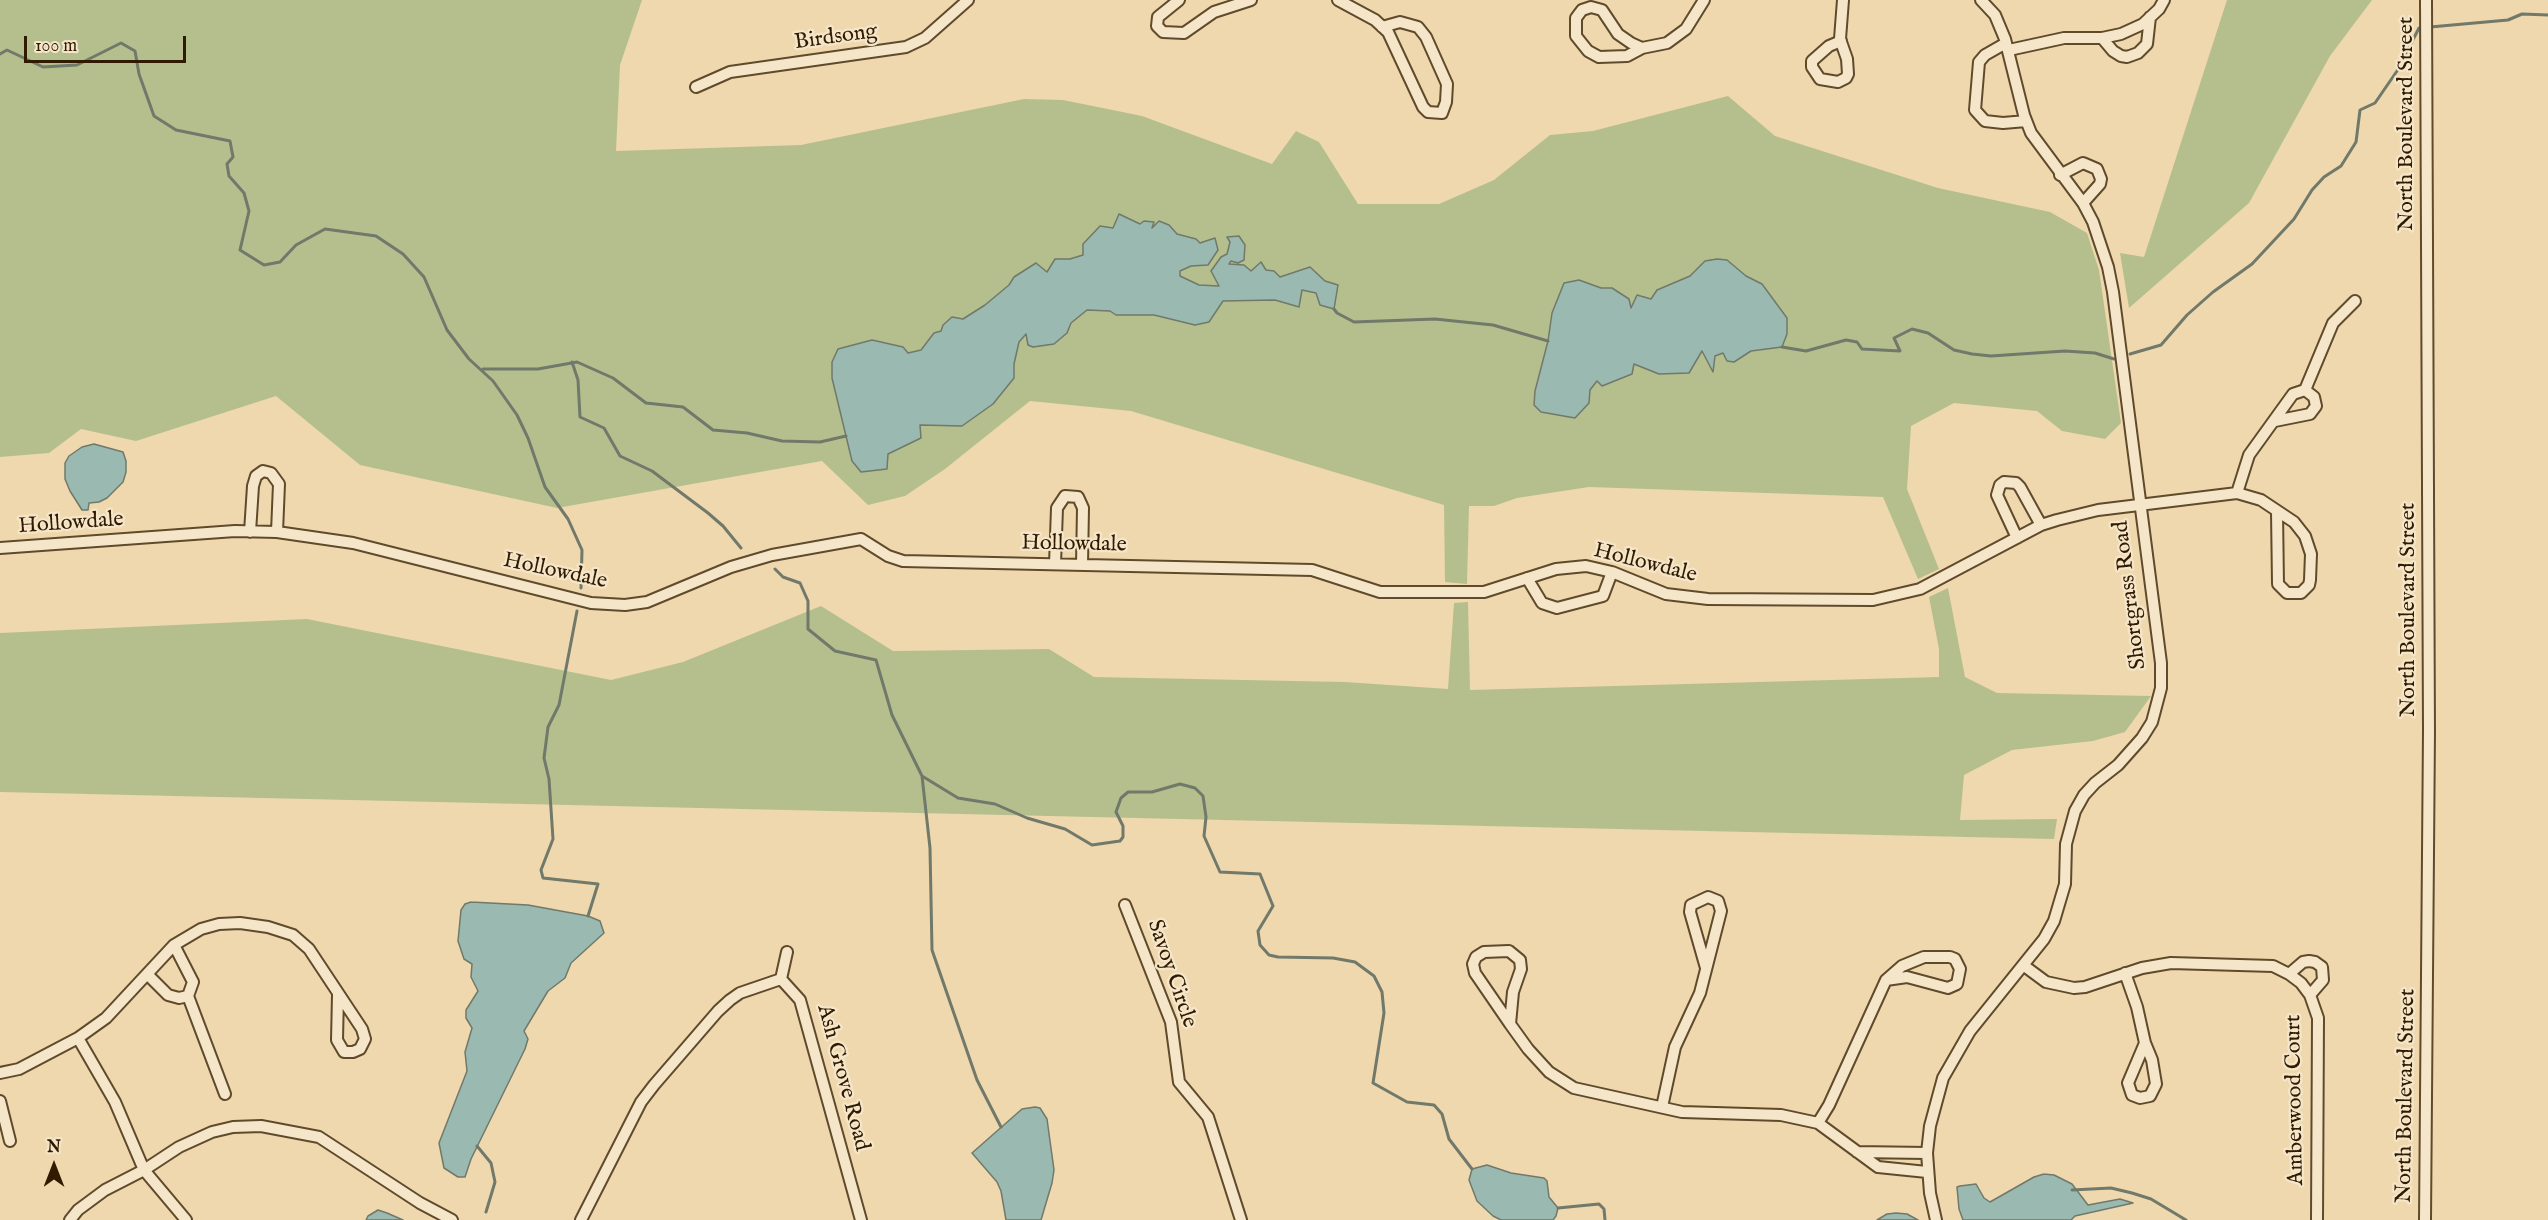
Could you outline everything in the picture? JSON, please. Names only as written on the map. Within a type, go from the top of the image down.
[{"type":"street","name":"Birdsong","points":[[696,87],[730,72],[906,47],[925,38],[968,0]]},
{"type":"street","points":[[1179,0],[1158,17],[1157,26],[1162,32],[1184,33],[1214,12],[1251,0]]},
{"type":"street","points":[[1338,0],[1375,20],[1382,27],[1388,32],[1423,107],[1428,112],[1442,113],[1446,102],[1447,84],[1426,37],[1418,27],[1400,22],[1382,27]]},
{"type":"street","points":[[1642,48],[1631,44],[1618,34],[1602,10],[1591,8],[1582,10],[1576,18],[1576,36],[1588,51],[1599,57],[1627,56],[1642,48],[1667,43],[1686,29],[1704,0]]},
{"type":"street","points":[[1841,41],[1843,0]]},
{"type":"street","name":"Shortgrass Road","points":[[1936,1220],[1927,1172],[1927,1152],[1936,1100],[1943,1078],[1970,1031],[2044,939],[2061,905],[2065,884],[2066,844],[2074,811],[2090,789],[2118,765],[2142,738],[2152,722],[2161,688],[2161,663],[2114,292],[2100,242],[2083,203],[2031,133],[2007,47],[1995,15],[1981,0]]},
{"type":"street","points":[[2026,120],[2003,123],[1985,121],[1975,110],[1979,62],[1985,55],[2007,47],[2064,38],[2103,38],[2121,34],[2143,24],[2164,0]]},
{"type":"street","name":"North Boulevard Street","points":[[2425,1220],[2429,740],[2426,0]]},
{"type":"street","points":[[2103,38],[2113,51],[2121,56],[2127,57],[2138,53],[2147,44],[2150,17]]},
{"type":"street","points":[[2060,175],[2083,163],[2097,169],[2101,179],[2100,184],[2083,203]]},
{"type":"street","points":[[2277,512],[2278,584],[2286,593],[2301,593],[2309,585],[2310,580],[2309,545],[2294,522],[2261,500],[2237,493],[2249,455],[2293,394],[2305,390],[2333,323],[2355,302]]},
{"type":"street","points":[[2275,421],[2292,419],[2314,410],[2314,397],[2305,390]]},
{"type":"street","points":[[250,531],[253,486],[256,476],[263,471],[271,472],[279,484],[277,532]]},
{"type":"street","points":[[2017,538],[1997,495],[2000,485],[2004,482],[2016,483],[2020,487],[2041,525]]},
{"type":"street","name":"Hollowdale","points":[[0,548],[250,531],[277,532],[353,543],[591,603],[625,605],[647,602],[731,567],[771,555],[861,539],[888,556],[903,561],[1312,570],[1380,592],[1484,592],[1556,569],[1586,566],[1612,572],[1666,594],[1708,599],[1873,600],[1920,589],[2041,525],[2077,514],[2237,493]]},
{"type":"street","points":[[1055,564],[1057,508],[1065,496],[1078,497],[1083,508],[1082,565]]},
{"type":"street","points":[[1527,578],[1542,603],[1557,608],[1603,596],[1612,572]]},
{"type":"street","points":[[1662,1107],[1675,1047],[1700,993],[1721,911],[1718,901],[1708,897],[1691,905],[1690,912],[1706,968]]},
{"type":"street","name":"Savoy Circle","points":[[1125,905],[1171,1022],[1179,1082],[1208,1117],[1241,1220]]},
{"type":"street","points":[[0,1072],[19,1069],[78,1038],[106,1018],[174,945],[201,929],[219,924],[240,923],[268,927],[293,935],[309,949],[362,1029],[365,1039],[360,1049],[353,1052],[344,1052],[337,1040],[338,995]]},
{"type":"street","points":[[174,945],[193,982],[188,996],[225,1094]]},
{"type":"street","points":[[1510,1024],[1513,992],[1521,969],[1520,960],[1509,951],[1484,952],[1476,957],[1473,964],[1475,973],[1510,1024],[1528,1049],[1549,1072],[1574,1088],[1703,1114],[1781,1115],[1818,1123],[1878,1167],[1927,1172]]},
{"type":"street","points":[[581,1220],[641,1102],[654,1085],[730,999],[740,993],[781,979],[787,952]]},
{"type":"street","points":[[1818,1123],[1829,1105],[1886,980],[1902,966],[1924,957],[1950,957],[1959,963],[1957,984],[1948,988],[1907,977],[1886,980]]},
{"type":"street","points":[[2289,974],[2303,962],[2315,962],[2322,967],[2323,980],[2310,995]]},
{"type":"street","name":"Amberwood Court","points":[[2023,965],[2046,982],[2064,987],[2085,987],[2158,964],[2182,963],[2273,966],[2301,983],[2310,995],[2318,1018],[2317,1220]]},
{"type":"street","points":[[2125,973],[2152,1060],[2156,1084],[2150,1096],[2140,1098],[2132,1095],[2128,1083],[2145,1043]]},
{"type":"street","points":[[147,974],[168,995],[179,998],[188,996]]},
{"type":"street","name":"Ash Grove Road","points":[[781,979],[800,999],[858,1219]]},
{"type":"street","points":[[78,1038],[115,1102],[144,1170],[186,1220]]},
{"type":"street","points":[[0,1101],[10,1141]]},
{"type":"street","points":[[70,1220],[78,1210],[105,1190],[144,1170],[179,1147],[212,1132],[233,1127],[261,1126],[319,1137],[420,1203],[452,1220]]},
{"type":"street","points":[[1857,1152],[1927,1152]]},
{"type":"green space","points":[[0,0],[642,0],[620,65],[616,151],[801,145],[1024,99],[1063,100],[1142,116],[1272,164],[1296,131],[1319,142],[1358,204],[1439,204],[1494,180],[1550,135],[1593,131],[1728,96],[1775,136],[1938,188],[2050,212],[2087,233],[2099,270],[2121,423],[2105,439],[2062,431],[2037,411],[1954,403],[1911,426],[1907,489],[1939,569],[1918,579],[1883,497],[1589,487],[1517,498],[1494,506],[1469,506],[1467,584],[1445,582],[1444,505],[1131,411],[1030,401],[945,469],[905,496],[868,505],[822,461],[557,508],[360,465],[276,396],[136,441],[81,429],[49,453],[0,457]]},
{"type":"green space","points":[[2227,0],[2372,0],[2330,56],[2249,203],[2129,308],[2120,253],[2144,257]]},
{"type":"green space","points":[[1948,588],[1965,677],[1997,693],[2151,696],[2125,732],[2093,741],[2012,750],[1964,775],[1960,820],[2057,819],[2054,839],[0,792],[0,633],[307,619],[611,680],[683,662],[821,606],[893,651],[1049,649],[1094,677],[1345,682],[1448,689],[1454,603],[1468,602],[1470,690],[1939,677],[1939,649],[1929,597]]},
{"type":"water","points":[[1119,214],[1140,224],[1144,221],[1154,222],[1152,228],[1159,221],[1169,225],[1177,234],[1196,239],[1200,243],[1215,238],[1218,250],[1208,265],[1191,266],[1180,271],[1180,276],[1199,285],[1219,286],[1211,271],[1221,257],[1227,254],[1230,242],[1227,237],[1239,236],[1245,245],[1244,260],[1238,263],[1231,261],[1229,264],[1244,265],[1251,271],[1261,262],[1266,270],[1274,271],[1280,277],[1310,267],[1325,281],[1338,285],[1334,309],[1320,305],[1316,293],[1302,290],[1299,307],[1275,300],[1223,301],[1209,322],[1195,325],[1154,315],[1116,315],[1110,311],[1087,310],[1071,323],[1067,333],[1054,344],[1033,347],[1028,345],[1026,334],[1019,342],[1014,364],[1014,378],[993,404],[962,426],[920,425],[921,438],[888,454],[887,469],[861,472],[852,461],[832,378],[832,362],[838,349],[872,340],[903,347],[908,353],[921,350],[934,333],[941,331],[943,325],[952,317],[963,319],[985,305],[1009,285],[1014,277],[1036,263],[1047,272],[1055,259],[1070,259],[1083,255],[1083,244],[1100,226],[1113,228]]},
{"type":"water","points":[[1727,260],[1746,276],[1762,284],[1787,318],[1787,334],[1782,347],[1751,351],[1734,362],[1727,361],[1723,353],[1715,356],[1713,372],[1702,351],[1689,373],[1659,374],[1634,364],[1632,374],[1602,386],[1597,381],[1590,390],[1589,403],[1575,418],[1541,412],[1534,405],[1552,313],[1564,283],[1579,280],[1601,288],[1612,288],[1629,299],[1631,308],[1637,295],[1651,299],[1657,290],[1690,276],[1705,261]]},
{"type":"water","points":[[94,444],[123,452],[126,472],[123,482],[107,498],[89,503],[88,510],[82,510],[65,479],[65,463],[69,456],[82,447]]},
{"type":"water","points":[[471,902],[528,905],[588,916],[600,921],[604,933],[571,963],[565,978],[548,991],[524,1031],[528,1039],[525,1049],[471,1159],[465,1177],[458,1177],[444,1168],[439,1143],[467,1071],[465,1052],[472,1028],[466,1018],[466,1010],[478,991],[471,977],[472,964],[464,959],[458,941],[461,910],[465,904]]},
{"type":"water","points":[[1040,1108],[1047,1119],[1054,1170],[1052,1183],[1041,1220],[1006,1220],[1001,1191],[997,1182],[972,1153],[1022,1109]]},
{"type":"water","points":[[1487,1165],[1511,1173],[1544,1178],[1547,1181],[1549,1197],[1558,1208],[1553,1220],[1501,1220],[1493,1216],[1477,1201],[1469,1180],[1472,1169]]},
{"type":"water","points":[[2044,1174],[2054,1175],[2072,1184],[2088,1205],[2120,1199],[2133,1203],[2075,1216],[2071,1220],[1963,1220],[1959,1209],[1957,1187],[1976,1184],[1984,1198],[1990,1202],[2034,1177]]},
{"type":"water","points":[[378,1210],[387,1213],[403,1220],[366,1220]]},
{"type":"water","points":[[1887,1214],[1907,1214],[1918,1220],[1877,1220]]},
{"type":"waterway","points":[[2130,354],[2161,345],[2187,315],[2213,292],[2252,264],[2294,219],[2312,190],[2324,177],[2341,166],[2356,142],[2360,110],[2375,103],[2397,71],[2419,28],[2508,20],[2522,14],[2548,15]]},
{"type":"waterway","points":[[0,54],[7,50],[43,67],[77,65],[121,43],[135,51],[139,74],[154,116],[176,130],[230,141],[233,157],[227,164],[229,176],[244,193],[249,211],[240,250],[264,265],[280,262],[296,245],[325,229],[376,236],[403,254],[424,277],[447,330],[469,359],[493,381],[517,415],[528,438],[545,487],[568,519],[582,550],[581,588]]},
{"type":"waterway","points":[[1334,309],[1354,322],[1435,319],[1493,325],[1548,341]]},
{"type":"waterway","points":[[1782,347],[1806,351],[1846,340],[1857,342],[1862,349],[1900,351],[1894,338],[1912,329],[1928,333],[1954,350],[1972,354],[1991,356],[2065,351],[2095,353],[2114,359]]},
{"type":"waterway","points":[[572,362],[578,380],[580,417],[604,428],[620,456],[652,471],[708,513],[723,526],[741,548]]},
{"type":"waterway","points":[[483,369],[538,369],[577,362],[613,378],[646,403],[683,407],[713,430],[747,433],[782,441],[820,442],[846,436]]},
{"type":"waterway","points":[[775,569],[783,577],[800,583],[808,601],[808,629],[835,651],[876,660],[892,715],[922,776],[930,848],[932,950],[977,1080],[1001,1127]]},
{"type":"waterway","points":[[577,611],[559,705],[548,727],[544,758],[549,779],[553,839],[541,870],[543,878],[598,884],[588,916]]},
{"type":"waterway","points":[[922,776],[958,798],[995,804],[1027,818],[1065,829],[1092,845],[1120,841],[1123,837],[1123,826],[1116,812],[1121,798],[1128,792],[1152,792],[1180,784],[1195,788],[1203,796],[1206,817],[1204,836],[1220,872],[1260,874],[1273,906],[1258,931],[1260,945],[1269,955],[1278,957],[1333,958],[1355,962],[1374,976],[1382,992],[1384,1013],[1373,1083],[1407,1102],[1434,1105],[1442,1114],[1449,1139],[1472,1169]]},
{"type":"waterway","points":[[477,1146],[491,1163],[495,1182],[486,1212]]},
{"type":"waterway","points":[[2072,1190],[2111,1188],[2132,1193],[2151,1199],[2186,1220]]},
{"type":"waterway","points":[[1558,1208],[1599,1204],[1604,1209],[1605,1220]]}]
